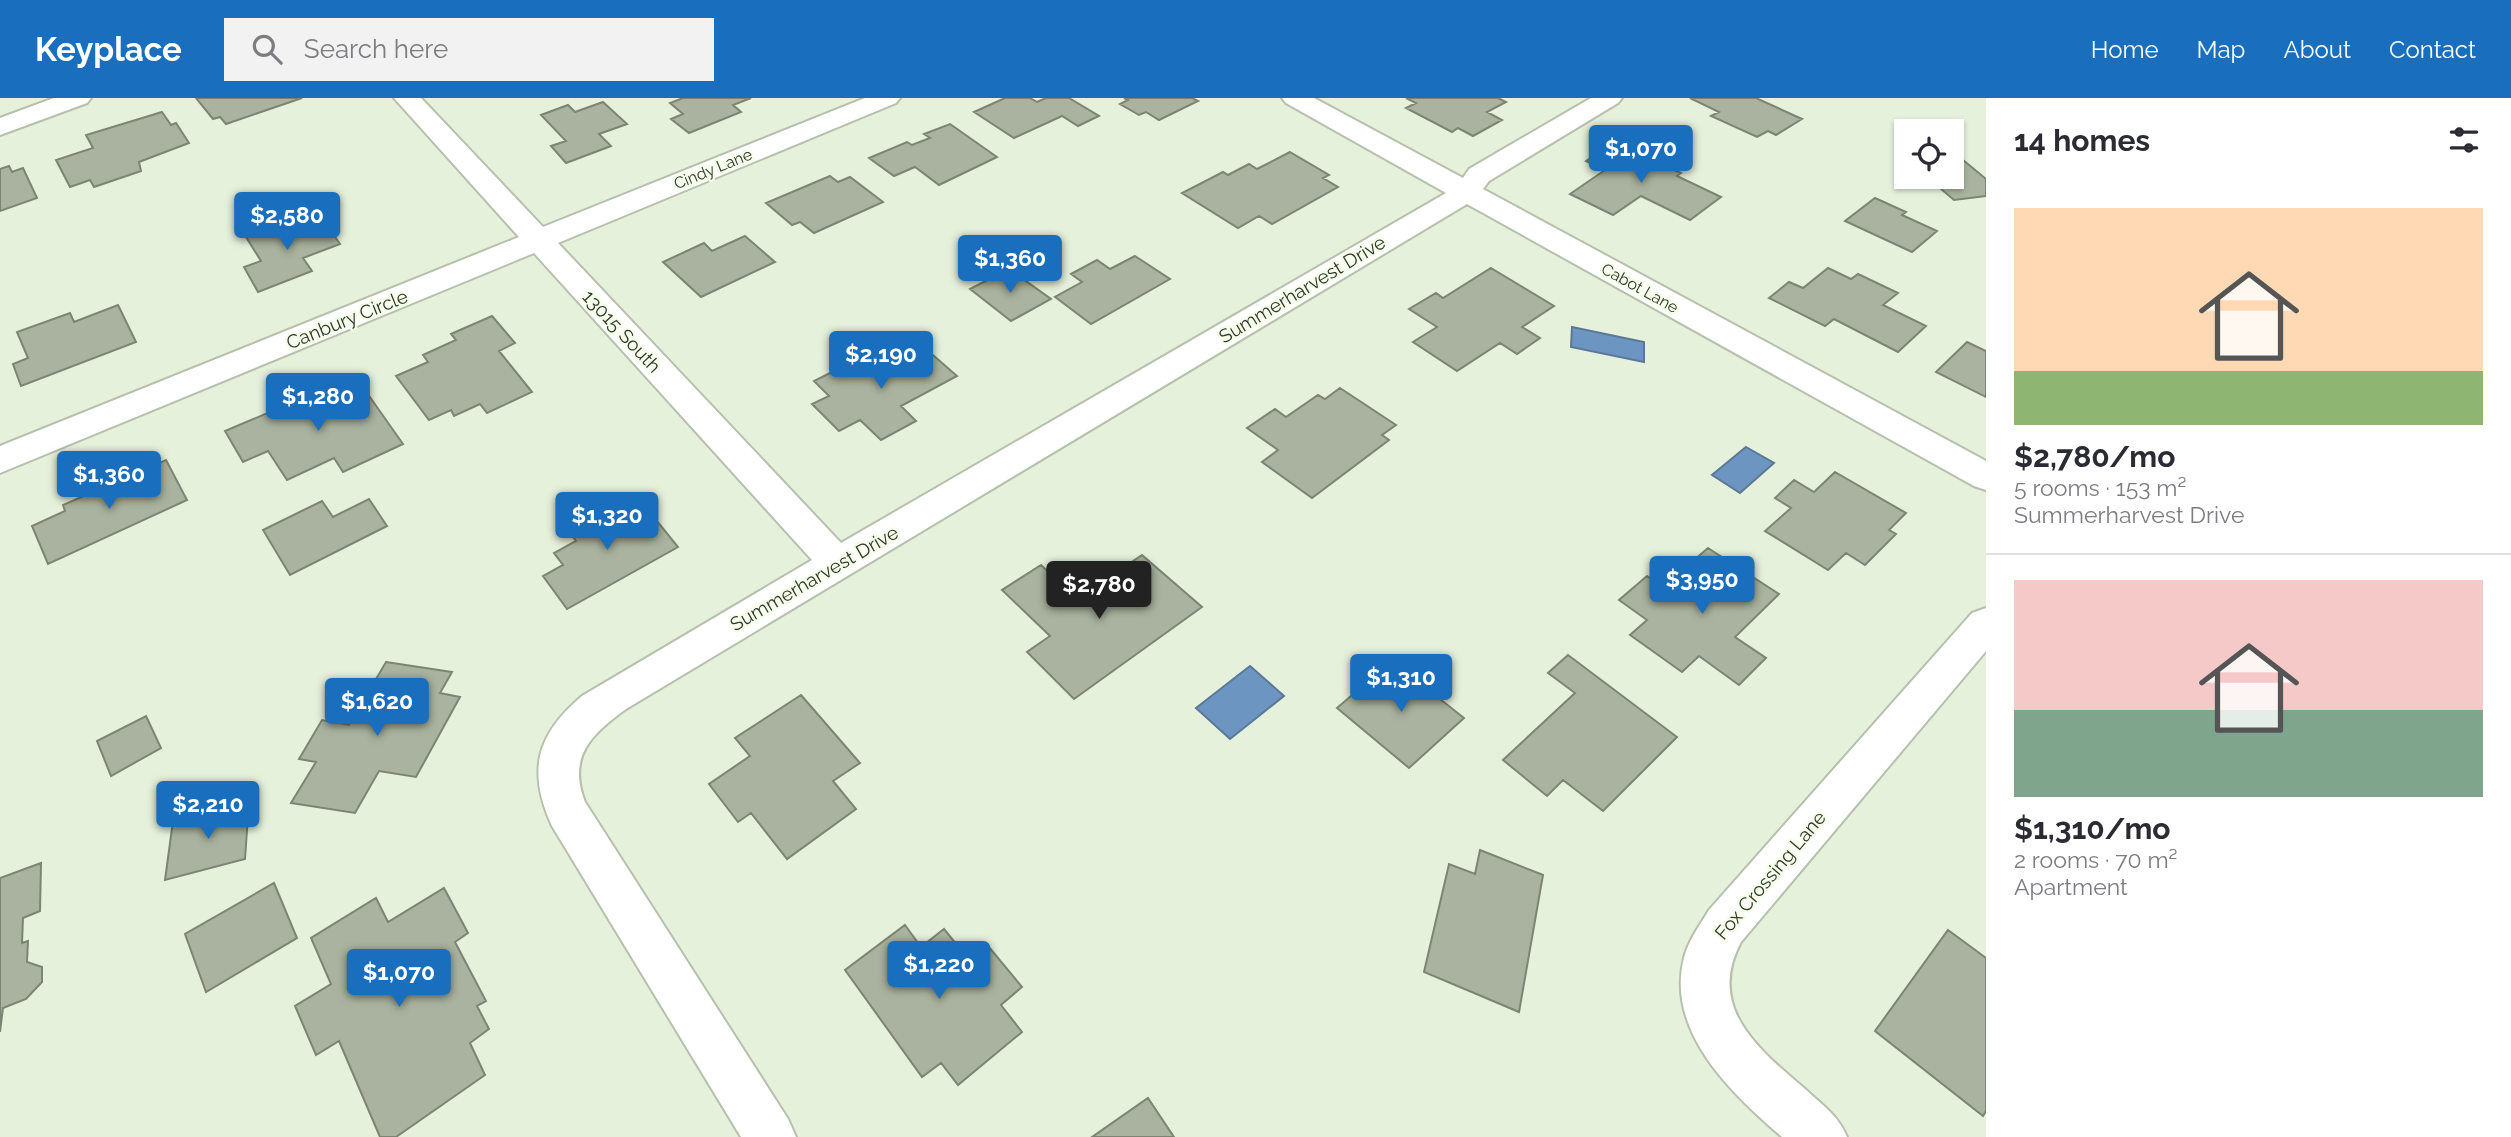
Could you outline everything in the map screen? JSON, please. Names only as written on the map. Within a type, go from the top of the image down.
[{"type":"street","points":[[0,127],[78,98]]},
{"type":"street","name":"13015 South","points":[[407,98],[838,564]]},
{"type":"street","name":"Cindy Lane","points":[[539,241],[887,98]]},
{"type":"street","name":"Cabot Lane","points":[[1295,98],[1986,477]]},
{"type":"street","name":"Summerharvest Drive","points":[[770,1137],[558,794],[558,755],[581,721],[603,702],[1467,192],[1479,175],[1609,98]]},
{"type":"street","name":"Canbury Circle","points":[[0,460],[539,241]]},
{"type":"street","name":"Fox Crossing Lane","points":[[1821,1137],[1750,1075],[1725,1045],[1706,1002],[1703,978],[1705,957],[1724,926],[1986,624]]},
{"type":"water","points":[[1572,327],[1644,342],[1644,362],[1571,347]]},
{"type":"water","points":[[1746,447],[1774,463],[1740,493],[1712,475]]},
{"type":"water","points":[[1250,666],[1284,696],[1230,739],[1196,708]]},
{"type":"building","points":[[196,98],[302,98],[226,124],[220,117],[213,119]]},
{"type":"building","points":[[683,98],[751,98],[733,105],[741,112],[689,133],[671,119],[683,114],[670,103]]},
{"type":"building","points":[[1005,98],[1030,98],[1037,102],[1046,98],[1069,98],[1099,116],[1078,126],[1062,116],[1014,138],[974,112]]},
{"type":"building","points":[[1124,98],[1192,98],[1198,101],[1159,120],[1146,112],[1139,115],[1120,104],[1128,100]]},
{"type":"building","points":[[1406,98],[1498,98],[1506,102],[1487,112],[1502,120],[1473,136],[1458,128],[1452,132],[1406,108],[1416,103]]},
{"type":"building","points":[[1690,98],[1756,98],[1802,119],[1776,135],[1768,131],[1757,137],[1711,116],[1719,112]]},
{"type":"building","points":[[603,102],[627,124],[599,134],[611,146],[566,163],[551,146],[566,141],[541,115],[568,105],[575,112]]},
{"type":"building","points":[[162,112],[171,125],[176,123],[189,143],[139,162],[141,171],[94,187],[90,180],[70,187],[56,160],[93,148],[86,135]]},
{"type":"building","points":[[950,124],[997,157],[939,185],[915,167],[894,176],[869,158],[907,142],[912,145],[930,138],[924,134]]},
{"type":"building","points":[[1611,144],[1681,173],[1677,176],[1721,197],[1690,220],[1641,196],[1613,215],[1570,194],[1605,170],[1586,161]]},
{"type":"building","points":[[1290,152],[1329,175],[1323,178],[1338,187],[1272,224],[1259,216],[1238,228],[1182,193],[1223,172],[1228,175],[1249,164],[1257,169]]},
{"type":"building","points":[[1964,161],[1986,179],[1986,196],[1954,200],[1941,189],[1964,189]]},
{"type":"building","points":[[9,166],[12,172],[23,168],[37,198],[0,211],[0,169]]},
{"type":"building","points":[[830,176],[838,182],[850,177],[883,202],[814,233],[800,222],[792,225],[766,203]]},
{"type":"building","points":[[1875,198],[1906,212],[1902,215],[1937,231],[1912,252],[1845,221]]},
{"type":"building","points":[[321,217],[340,244],[303,258],[312,271],[258,292],[244,267],[261,261],[246,237],[279,225],[284,231]]},
{"type":"building","points":[[745,236],[775,262],[701,297],[663,262],[704,243],[712,251]]},
{"type":"building","points":[[1135,256],[1170,279],[1091,324],[1055,297],[1082,282],[1071,274],[1097,260],[1110,269]]},
{"type":"building","points":[[1491,268],[1554,306],[1522,327],[1540,338],[1517,354],[1500,343],[1457,371],[1413,342],[1437,327],[1409,309],[1436,293],[1443,298]]},
{"type":"building","points":[[1828,268],[1851,279],[1858,274],[1898,293],[1883,305],[1926,326],[1898,352],[1834,319],[1825,326],[1769,298],[1789,282],[1803,288]]},
{"type":"building","points":[[1009,269],[1051,299],[1011,321],[970,289]]},
{"type":"building","points":[[118,305],[136,342],[21,386],[13,364],[28,358],[17,332],[70,313],[74,322]]},
{"type":"building","points":[[492,316],[515,343],[499,351],[532,392],[487,413],[480,404],[454,416],[451,410],[429,420],[396,376],[428,362],[423,355],[456,340],[451,334]]},
{"type":"building","points":[[918,342],[957,376],[901,406],[916,421],[881,440],[860,420],[839,431],[812,404],[829,396],[814,381],[852,362],[861,371]]},
{"type":"building","points":[[1967,342],[1986,351],[1986,397],[1936,372]]},
{"type":"building","points":[[360,383],[403,444],[343,472],[334,458],[287,480],[268,451],[243,462],[225,431],[296,401],[301,408]]},
{"type":"building","points":[[1340,388],[1396,425],[1382,435],[1389,440],[1312,498],[1262,462],[1278,450],[1247,428],[1275,409],[1286,417],[1318,395],[1325,399]]},
{"type":"building","points":[[166,460],[187,500],[48,564],[32,526],[65,511],[63,505]]},
{"type":"building","points":[[1835,472],[1906,513],[1889,530],[1896,534],[1865,565],[1846,553],[1828,570],[1765,531],[1791,508],[1775,498],[1794,480],[1814,492]]},
{"type":"building","points":[[369,499],[387,526],[290,575],[263,530],[322,501],[333,517]]},
{"type":"building","points":[[610,505],[621,517],[644,505],[678,547],[567,609],[543,576],[563,565],[554,553],[576,541],[566,528]]},
{"type":"building","points":[[1708,548],[1779,594],[1735,637],[1766,658],[1739,685],[1699,656],[1682,672],[1630,635],[1647,620],[1619,600],[1647,576],[1663,587]]},
{"type":"building","points":[[1142,555],[1202,607],[1074,699],[1027,652],[1050,636],[1002,590],[1041,565],[1077,599]]},
{"type":"building","points":[[1568,655],[1677,737],[1603,811],[1563,780],[1547,796],[1503,760],[1575,693],[1548,673]]},
{"type":"building","points":[[1392,661],[1464,718],[1409,768],[1337,708]]},
{"type":"building","points":[[386,662],[452,672],[440,693],[460,697],[416,777],[379,771],[355,813],[291,803],[316,762],[299,759],[322,720],[349,725]]},
{"type":"building","points":[[801,695],[860,763],[833,781],[856,809],[787,859],[751,813],[738,822],[709,784],[750,756],[735,738]]},
{"type":"building","points":[[146,716],[161,748],[111,776],[97,741]]},
{"type":"building","points":[[249,802],[245,859],[165,880],[173,821]]},
{"type":"building","points":[[1480,850],[1543,875],[1519,1012],[1424,972],[1449,864],[1475,874]]},
{"type":"building","points":[[41,863],[40,911],[23,918],[22,943],[28,941],[27,962],[42,967],[42,982],[26,999],[3,1008],[0,1032],[0,878]]},
{"type":"building","points":[[274,883],[297,938],[206,992],[185,934]]},
{"type":"building","points":[[444,888],[468,933],[455,942],[486,1001],[477,1006],[489,1029],[470,1043],[485,1075],[396,1137],[380,1137],[339,1041],[316,1055],[295,1006],[331,984],[311,938],[376,898],[388,922]]},
{"type":"building","points":[[905,925],[921,947],[944,929],[970,961],[989,947],[1022,987],[1001,1005],[1022,1032],[958,1085],[941,1063],[922,1077],[845,970]]},
{"type":"building","points":[[1948,930],[1986,958],[1986,1111],[1983,1116],[1875,1031]]},
{"type":"building","points":[[1148,1098],[1174,1137],[1092,1137]]}]
